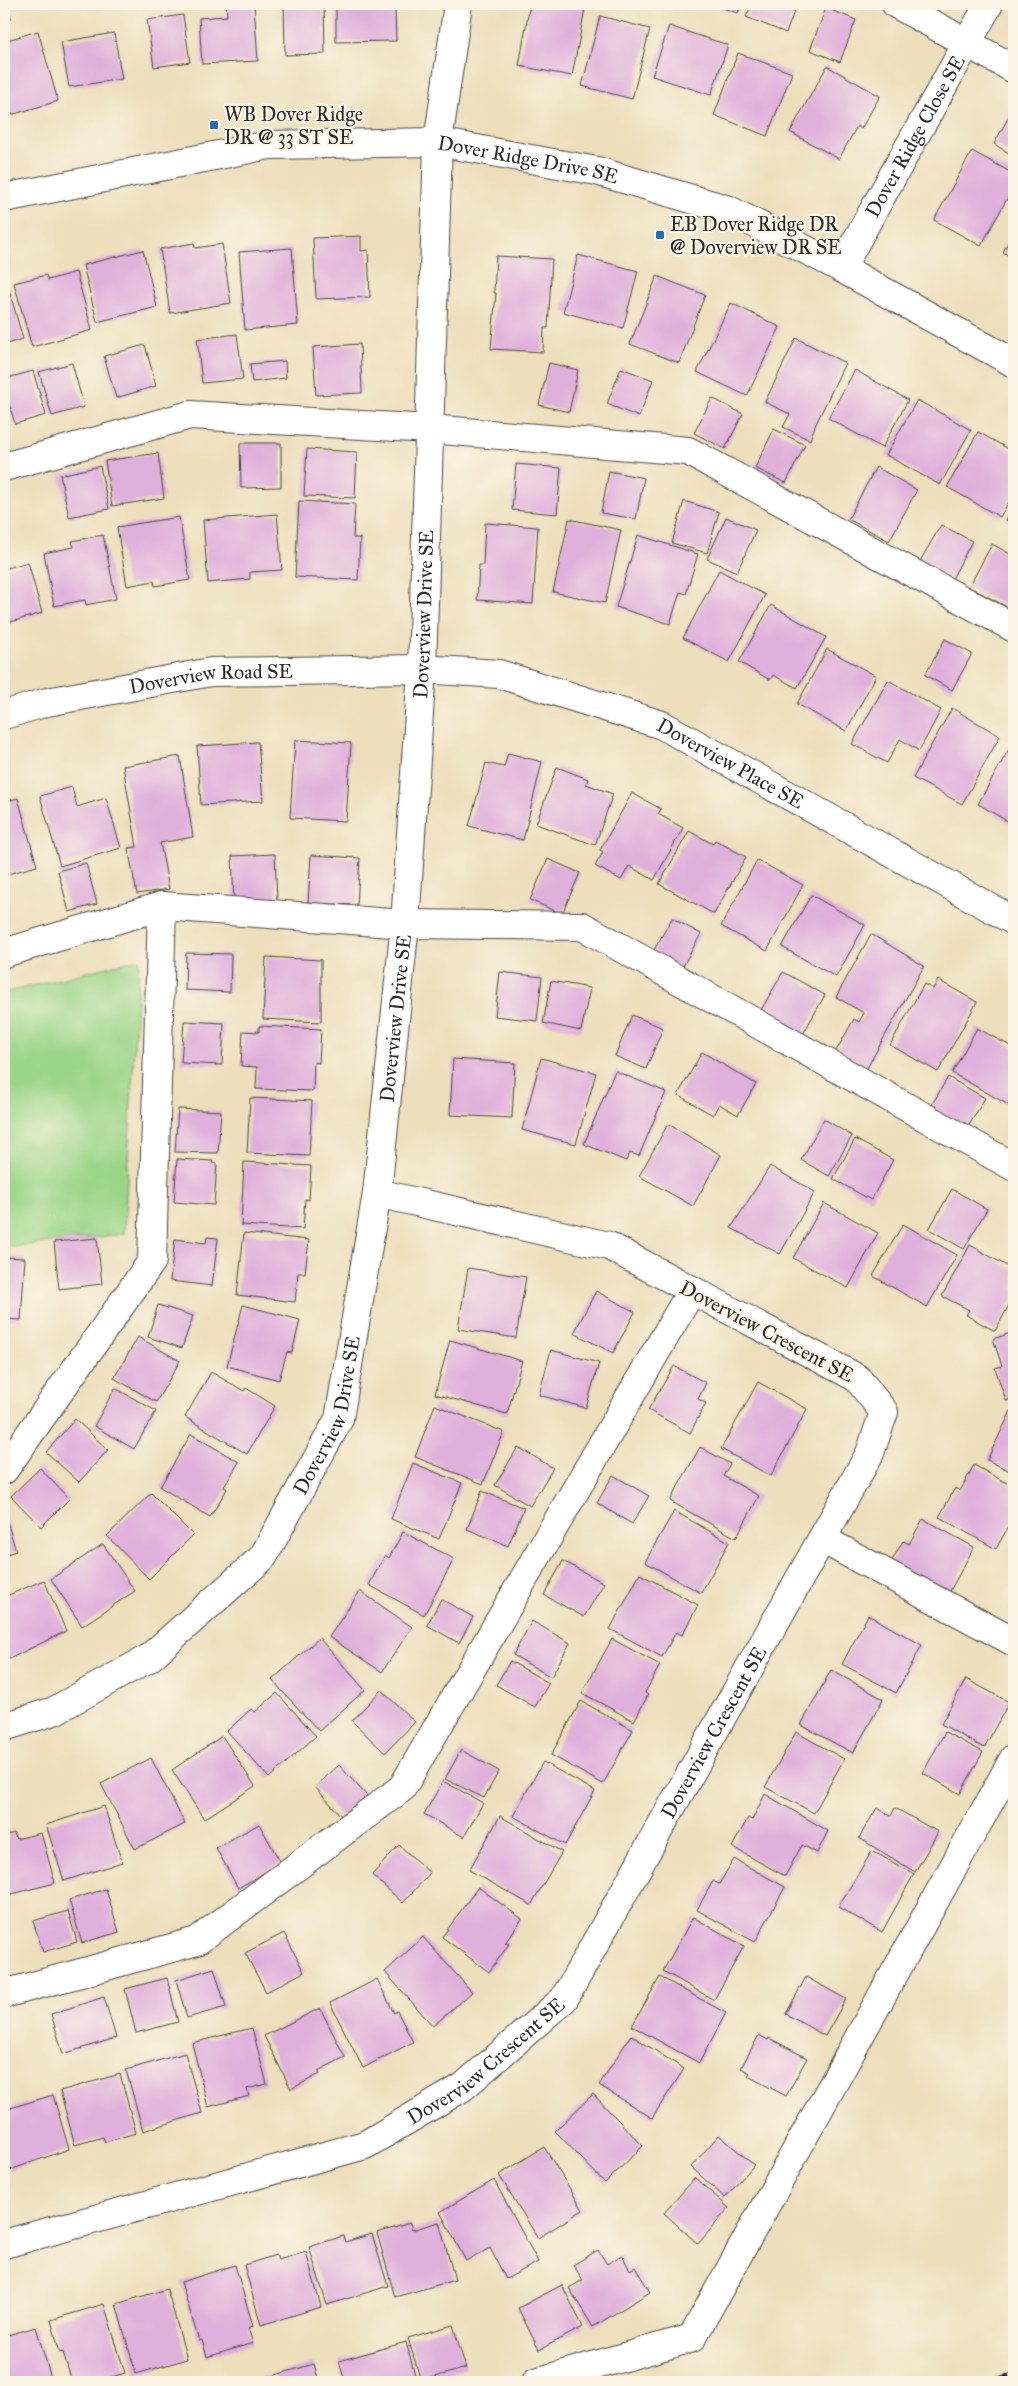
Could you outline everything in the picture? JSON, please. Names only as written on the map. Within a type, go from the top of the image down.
[{"type":"street","name":"Doverview Drive SE","points":[[4,1727],[54,1711],[149,1658],[263,1557],[339,1419],[377,1193],[405,924],[422,669],[438,142],[458,4]]},
{"type":"street","points":[[896,4],[1014,69]]},
{"type":"street","name":"Dover Ridge Close SE","points":[[841,268],[989,4]]},
{"type":"street","name":"Dover Ridge Drive SE","points":[[4,198],[269,145],[438,142],[597,171],[729,210],[841,268],[1014,362]]},
{"type":"street","points":[[4,467],[190,415],[430,429],[688,451],[1014,628]]},
{"type":"street","name":"Doverview Road SE","points":[[4,715],[47,702],[211,672],[422,669]]},
{"type":"street","name":"Doverview Place SE","points":[[422,669],[499,674],[662,725],[1014,921]]},
{"type":"street","points":[[4,1470],[152,1261],[162,906]]},
{"type":"street","points":[[4,953],[162,906],[405,924],[582,926],[1014,1167]]},
{"type":"street","name":"Doverview Crescent SE","points":[[4,2244],[365,2145],[470,2081],[564,1999],[870,1453],[884,1412],[857,1378],[692,1290],[608,1246],[377,1193]]},
{"type":"street","points":[[4,1994],[197,1941],[402,1788],[692,1290]]},
{"type":"street","points":[[822,1539],[1014,1642]]},
{"type":"street","points":[[536,2382],[692,2338],[1014,1758]]},
{"type":"green space","points":[[139,959],[124,1234],[4,1248],[4,993]]},
{"type":"building","points":[[4,4],[7,4],[11,19],[4,21]]},
{"type":"building","points":[[226,4],[254,4],[258,61],[202,64],[199,18],[227,16]]},
{"type":"building","points":[[284,4],[324,4],[325,54],[285,55]]},
{"type":"building","points":[[336,4],[391,4],[391,7],[395,7],[396,41],[336,42]]},
{"type":"building","points":[[530,4],[586,4],[572,76],[519,66]]},
{"type":"building","points":[[710,4],[741,4],[738,13]]},
{"type":"building","points":[[752,4],[797,4],[786,33],[746,17]]},
{"type":"building","points":[[826,8],[856,20],[840,62],[810,50]]},
{"type":"building","points":[[183,15],[190,62],[154,67],[147,20]]},
{"type":"building","points":[[600,16],[650,29],[632,99],[582,86]]},
{"type":"building","points":[[669,26],[728,45],[711,95],[652,76]]},
{"type":"building","points":[[38,31],[58,101],[4,117],[4,41]]},
{"type":"building","points":[[114,33],[122,79],[69,87],[61,42]]},
{"type":"building","points":[[738,53],[792,73],[767,136],[714,115]]},
{"type":"building","points":[[827,66],[880,96],[861,129],[857,126],[839,159],[790,132]]},
{"type":"building","points":[[1014,107],[1014,156],[994,144]]},
{"type":"building","points":[[972,151],[1014,174],[1014,186],[981,246],[934,220]]},
{"type":"building","points":[[1014,231],[1014,259],[1003,252]]},
{"type":"building","points":[[361,236],[361,251],[368,250],[370,297],[316,299],[313,238]]},
{"type":"building","points":[[194,243],[195,248],[222,244],[231,303],[170,313],[160,249]]},
{"type":"building","points":[[292,248],[298,325],[245,330],[239,252]]},
{"type":"building","points":[[143,250],[157,307],[97,322],[83,265]]},
{"type":"building","points":[[578,255],[638,271],[623,328],[563,312]]},
{"type":"building","points":[[496,256],[552,259],[548,328],[544,328],[543,352],[491,349],[496,293],[494,293]]},
{"type":"building","points":[[76,272],[92,330],[32,347],[14,283],[46,275],[48,280]]},
{"type":"building","points":[[657,276],[705,295],[679,363],[630,344]]},
{"type":"building","points":[[8,286],[23,339],[4,345],[4,287]]},
{"type":"building","points":[[731,303],[780,327],[747,396],[697,372]]},
{"type":"building","points":[[237,334],[243,379],[202,383],[197,339]]},
{"type":"building","points":[[796,338],[845,363],[810,440],[783,427],[790,414],[765,402]]},
{"type":"building","points":[[360,344],[362,393],[316,395],[313,347]]},
{"type":"building","points":[[145,345],[156,386],[116,398],[104,356]]},
{"type":"building","points":[[285,361],[286,378],[252,382],[250,364]]},
{"type":"building","points":[[72,363],[84,407],[52,416],[39,372]]},
{"type":"building","points":[[549,363],[578,370],[569,412],[539,405]]},
{"type":"building","points":[[621,368],[653,380],[639,417],[607,404]]},
{"type":"building","points":[[855,370],[908,400],[882,448],[828,418]]},
{"type":"building","points":[[33,371],[46,415],[15,424],[4,387],[4,379]]},
{"type":"building","points":[[712,398],[743,414],[725,449],[694,433]]},
{"type":"building","points":[[917,400],[971,430],[940,485],[886,455]]},
{"type":"building","points":[[774,429],[805,445],[786,483],[755,468]]},
{"type":"building","points":[[978,432],[1014,452],[1014,493],[1000,517],[947,487]]},
{"type":"building","points":[[240,443],[281,443],[281,487],[241,488]]},
{"type":"building","points":[[307,449],[357,452],[355,498],[304,496]]},
{"type":"building","points":[[158,453],[164,498],[112,506],[105,461]]},
{"type":"building","points":[[516,464],[561,468],[557,514],[512,510]]},
{"type":"building","points":[[100,466],[109,509],[69,517],[60,475]]},
{"type":"building","points":[[876,467],[917,490],[889,541],[848,519]]},
{"type":"building","points":[[609,471],[644,478],[636,519],[601,513]]},
{"type":"building","points":[[299,501],[355,504],[353,538],[360,538],[358,580],[295,577]]},
{"type":"building","points":[[684,501],[719,512],[707,553],[672,543]]},
{"type":"building","points":[[1014,505],[1014,524],[1006,520]]},
{"type":"building","points":[[277,514],[282,570],[250,572],[250,579],[208,583],[203,520]]},
{"type":"building","points":[[179,517],[190,580],[155,586],[154,581],[127,586],[117,527]]},
{"type":"building","points":[[726,517],[756,530],[737,572],[707,559]]},
{"type":"building","points":[[569,519],[621,530],[605,603],[553,592]]},
{"type":"building","points":[[485,523],[538,527],[533,604],[477,600],[479,565],[483,565]]},
{"type":"building","points":[[941,525],[972,541],[952,579],[920,561]]},
{"type":"building","points":[[103,535],[116,599],[86,605],[85,600],[54,606],[44,553],[74,547],[72,541]]},
{"type":"building","points":[[638,535],[698,554],[686,594],[680,592],[670,624],[616,607]]},
{"type":"building","points":[[992,544],[1014,556],[1014,595],[1007,607],[969,587]]},
{"type":"building","points":[[28,562],[42,613],[4,624],[4,569]]},
{"type":"building","points":[[719,570],[765,595],[729,662],[683,638]]},
{"type":"building","points":[[771,605],[826,637],[797,688],[773,675],[770,680],[739,662]]},
{"type":"building","points":[[945,639],[972,654],[952,690],[925,675]]},
{"type":"building","points":[[827,649],[876,676],[846,731],[797,704]]},
{"type":"building","points":[[888,680],[941,710],[919,751],[900,739],[887,763],[852,744]]},
{"type":"building","points":[[952,708],[1000,736],[962,804],[913,778]]},
{"type":"building","points":[[295,740],[351,743],[346,821],[290,818]]},
{"type":"building","points":[[258,742],[263,801],[201,805],[197,746]]},
{"type":"building","points":[[1009,749],[1014,752],[1014,825],[978,804]]},
{"type":"building","points":[[508,753],[542,762],[523,840],[469,826],[486,763],[504,767]]},
{"type":"building","points":[[180,756],[193,837],[160,843],[169,889],[137,894],[128,848],[137,847],[123,766]]},
{"type":"building","points":[[557,767],[588,779],[586,784],[613,794],[595,845],[536,824]]},
{"type":"building","points":[[72,787],[77,807],[106,798],[121,848],[60,866],[40,796]]},
{"type":"building","points":[[632,793],[661,809],[658,814],[683,828],[654,880],[629,866],[621,880],[595,866],[603,852],[600,850]]},
{"type":"building","points":[[18,798],[37,866],[4,875],[4,802]]},
{"type":"building","points":[[689,831],[713,844],[715,840],[746,857],[714,914],[659,884]]},
{"type":"building","points":[[275,854],[277,901],[234,902],[232,856]]},
{"type":"building","points":[[311,855],[360,858],[357,905],[308,903]]},
{"type":"building","points":[[548,859],[580,873],[562,914],[530,900]]},
{"type":"building","points":[[757,860],[803,885],[767,951],[721,926]]},
{"type":"building","points":[[86,863],[97,904],[69,912],[58,871]]},
{"type":"building","points":[[811,895],[865,925],[836,977],[782,947]]},
{"type":"building","points":[[672,918],[701,934],[679,973],[650,957]]},
{"type":"building","points":[[871,934],[924,966],[862,1077],[831,1060],[854,1019],[859,1022],[864,1013],[836,997]]},
{"type":"building","points":[[186,953],[231,954],[230,992],[185,990]]},
{"type":"building","points":[[266,957],[321,960],[321,1022],[263,1019]]},
{"type":"building","points":[[500,972],[542,977],[537,1021],[495,1016]]},
{"type":"building","points":[[783,972],[825,995],[799,1041],[757,1017]]},
{"type":"building","points":[[938,980],[977,1002],[938,1072],[890,1045],[924,984],[933,989]]},
{"type":"building","points":[[551,981],[590,988],[581,1031],[543,1023]]},
{"type":"building","points":[[632,1015],[663,1028],[646,1069],[615,1056]]},
{"type":"building","points":[[184,1021],[224,1023],[222,1065],[181,1063]]},
{"type":"building","points":[[259,1026],[321,1029],[319,1063],[314,1062],[313,1091],[256,1089],[257,1067],[241,1066],[243,1031],[259,1032]]},
{"type":"building","points":[[977,1028],[1014,1048],[1014,1108],[952,1073]]},
{"type":"building","points":[[702,1052],[756,1084],[738,1115],[719,1104],[713,1115],[678,1095]]},
{"type":"building","points":[[541,1058],[596,1073],[576,1144],[522,1130]]},
{"type":"building","points":[[453,1059],[515,1063],[512,1118],[450,1115]]},
{"type":"building","points":[[615,1071],[666,1092],[639,1156],[630,1153],[626,1161],[584,1144]]},
{"type":"building","points":[[948,1077],[985,1098],[964,1134],[927,1113]]},
{"type":"building","points":[[250,1098],[312,1101],[309,1156],[247,1153]]},
{"type":"building","points":[[178,1109],[221,1111],[218,1153],[175,1152]]},
{"type":"building","points":[[824,1119],[852,1136],[829,1176],[801,1160]]},
{"type":"building","points":[[668,1124],[721,1155],[693,1206],[639,1176]]},
{"type":"building","points":[[855,1139],[893,1160],[871,1200],[833,1179]]},
{"type":"building","points":[[177,1159],[213,1161],[212,1163],[217,1164],[214,1205],[174,1202]]},
{"type":"building","points":[[244,1162],[311,1166],[309,1200],[305,1199],[303,1229],[241,1225]]},
{"type":"building","points":[[770,1166],[815,1192],[780,1254],[731,1228]]},
{"type":"building","points":[[952,1189],[987,1209],[964,1249],[929,1229]]},
{"type":"building","points":[[824,1203],[878,1233],[848,1288],[793,1258]]},
{"type":"building","points":[[903,1224],[957,1255],[927,1307],[873,1276]]},
{"type":"building","points":[[244,1233],[309,1240],[305,1273],[298,1273],[295,1302],[237,1295]]},
{"type":"building","points":[[207,1237],[218,1238],[212,1286],[170,1281],[175,1239],[206,1243]]},
{"type":"building","points":[[97,1238],[102,1284],[59,1289],[54,1242]]},
{"type":"building","points":[[970,1245],[1014,1270],[1014,1296],[995,1331],[966,1315],[969,1310],[942,1296]]},
{"type":"building","points":[[4,1257],[25,1258],[21,1320],[4,1319]]},
{"type":"building","points":[[468,1268],[526,1277],[516,1338],[458,1329]]},
{"type":"building","points":[[596,1291],[635,1312],[613,1353],[574,1333]]},
{"type":"building","points":[[158,1305],[193,1316],[182,1348],[148,1337]]},
{"type":"building","points":[[243,1305],[300,1320],[292,1353],[287,1352],[279,1380],[227,1366]]},
{"type":"building","points":[[1014,1332],[1014,1398],[1006,1401],[995,1368],[1002,1366],[993,1339]]},
{"type":"building","points":[[138,1337],[180,1361],[156,1402],[114,1378]]},
{"type":"building","points":[[450,1340],[522,1361],[507,1414],[435,1394]]},
{"type":"building","points":[[551,1350],[599,1363],[586,1408],[539,1395]]},
{"type":"building","points":[[674,1366],[706,1383],[698,1399],[706,1403],[690,1433],[648,1410]]},
{"type":"building","points":[[211,1372],[244,1391],[246,1388],[275,1406],[247,1454],[185,1417]]},
{"type":"building","points":[[758,1382],[807,1409],[771,1476],[721,1449]]},
{"type":"building","points":[[115,1388],[156,1411],[134,1449],[94,1426]]},
{"type":"building","points":[[435,1405],[504,1432],[483,1484],[415,1457]]},
{"type":"building","points":[[1014,1408],[1014,1473],[987,1460]]},
{"type":"building","points":[[75,1419],[108,1450],[79,1482],[46,1452]]},
{"type":"building","points":[[191,1434],[239,1462],[224,1487],[227,1489],[210,1517],[160,1487]]},
{"type":"building","points":[[518,1447],[553,1468],[530,1506],[495,1485]]},
{"type":"building","points":[[700,1447],[730,1464],[723,1476],[759,1496],[736,1538],[670,1501]]},
{"type":"building","points":[[413,1463],[462,1483],[439,1539],[391,1519]]},
{"type":"building","points":[[974,1465],[1014,1487],[1014,1516],[996,1549],[939,1517],[955,1488],[960,1491]]},
{"type":"building","points":[[40,1468],[69,1499],[41,1527],[11,1496]]},
{"type":"building","points":[[613,1475],[649,1496],[632,1524],[597,1503]]},
{"type":"building","points":[[482,1491],[524,1508],[508,1546],[467,1529]]},
{"type":"building","points":[[151,1493],[193,1535],[149,1579],[107,1536]]},
{"type":"building","points":[[4,1511],[16,1551],[4,1555]]},
{"type":"building","points":[[674,1511],[729,1542],[701,1593],[645,1562]]},
{"type":"building","points":[[923,1519],[974,1547],[944,1602],[886,1571],[903,1541],[909,1544]]},
{"type":"building","points":[[403,1532],[454,1559],[424,1615],[369,1585],[385,1555],[389,1558]]},
{"type":"building","points":[[103,1544],[135,1591],[82,1626],[51,1579]]},
{"type":"building","points":[[563,1561],[604,1583],[584,1617],[544,1595]]},
{"type":"building","points":[[640,1574],[698,1605],[682,1635],[676,1632],[662,1657],[610,1629]]},
{"type":"building","points":[[44,1580],[66,1631],[9,1659],[4,1646],[4,1597]]},
{"type":"building","points":[[360,1591],[412,1627],[382,1672],[329,1637]]},
{"type":"building","points":[[441,1599],[473,1617],[459,1643],[427,1625]]},
{"type":"building","points":[[1014,1602],[1014,1614],[1009,1611]]},
{"type":"building","points":[[868,1615],[922,1645],[896,1693],[842,1664]]},
{"type":"building","points":[[532,1621],[570,1643],[551,1677],[513,1655]]},
{"type":"building","points":[[319,1638],[365,1690],[319,1731],[272,1680]]},
{"type":"building","points":[[612,1639],[660,1665],[645,1693],[648,1695],[634,1721],[582,1693]]},
{"type":"building","points":[[510,1661],[549,1683],[535,1707],[496,1685]]},
{"type":"building","points":[[831,1670],[883,1699],[853,1753],[801,1725]]},
{"type":"building","points":[[966,1679],[1009,1702],[984,1748],[941,1724]]},
{"type":"building","points":[[381,1690],[415,1722],[385,1753],[352,1721]]},
{"type":"building","points":[[277,1693],[316,1736],[269,1778],[227,1731],[251,1709],[255,1712]]},
{"type":"building","points":[[581,1701],[633,1730],[603,1784],[551,1755]]},
{"type":"building","points":[[796,1732],[844,1759],[814,1813],[765,1787]]},
{"type":"building","points":[[945,1732],[983,1752],[960,1794],[923,1773]]},
{"type":"building","points":[[222,1736],[255,1786],[204,1819],[172,1770]]},
{"type":"building","points":[[461,1750],[499,1771],[484,1798],[445,1779]]},
{"type":"building","points":[[151,1758],[185,1824],[135,1849],[101,1784]]},
{"type":"building","points":[[543,1762],[595,1791],[565,1845],[513,1816]]},
{"type":"building","points":[[339,1765],[367,1796],[343,1818],[315,1787]]},
{"type":"building","points":[[443,1781],[483,1803],[464,1837],[424,1814]]},
{"type":"building","points":[[765,1794],[828,1831],[817,1853],[802,1845],[785,1876],[732,1847],[748,1818],[752,1820]]},
{"type":"building","points":[[104,1806],[122,1862],[64,1881],[46,1825]]},
{"type":"building","points":[[877,1808],[891,1816],[895,1808],[938,1832],[915,1872],[859,1838]]},
{"type":"building","points":[[500,1816],[562,1852],[531,1905],[469,1870]]},
{"type":"building","points":[[259,1824],[281,1863],[238,1888],[216,1848]]},
{"type":"building","points":[[14,1833],[16,1839],[41,1833],[55,1883],[4,1896],[4,1836]]},
{"type":"building","points":[[399,1845],[430,1873],[403,1903],[372,1875]]},
{"type":"building","points":[[872,1851],[914,1874],[882,1932],[838,1907]]},
{"type":"building","points":[[734,1859],[785,1887],[755,1942],[697,1910],[713,1881],[719,1884]]},
{"type":"building","points":[[478,1887],[522,1919],[505,1943],[509,1944],[489,1972],[442,1937]]},
{"type":"building","points":[[106,1889],[119,1932],[82,1943],[69,1900]]},
{"type":"building","points":[[68,1911],[77,1942],[43,1952],[33,1921]]},
{"type":"building","points":[[693,1917],[744,1946],[714,2000],[663,1971]]},
{"type":"building","points":[[284,1933],[304,1972],[266,1992],[245,1953]]},
{"type":"building","points":[[423,1937],[472,1992],[433,2026],[385,1972]]},
{"type":"building","points":[[214,1968],[226,2007],[187,2018],[176,1980]]},
{"type":"building","points":[[660,1977],[726,2013],[699,2063],[632,2026]]},
{"type":"building","points":[[806,1977],[846,1999],[825,2036],[786,2014]]},
{"type":"building","points":[[167,1978],[178,2022],[136,2033],[125,1989]]},
{"type":"building","points":[[377,1979],[394,2013],[397,2011],[413,2042],[363,2068],[330,2003]]},
{"type":"building","points":[[104,1997],[116,2038],[63,2054],[51,2014]]},
{"type":"building","points":[[320,2008],[345,2057],[318,2071],[320,2074],[291,2089],[264,2036]]},
{"type":"building","points":[[252,2028],[267,2084],[247,2089],[249,2096],[208,2107],[192,2043]]},
{"type":"building","points":[[631,2035],[684,2069],[652,2118],[599,2085]]},
{"type":"building","points":[[759,2035],[768,2040],[769,2038],[807,2058],[786,2096],[748,2076],[750,2073],[741,2068]]},
{"type":"building","points":[[185,2053],[202,2113],[143,2131],[126,2070]]},
{"type":"building","points":[[120,2074],[136,2133],[105,2142],[103,2137],[75,2145],[60,2091]]},
{"type":"building","points":[[593,2094],[643,2146],[605,2183],[555,2131]]},
{"type":"building","points":[[53,2095],[69,2149],[10,2170],[4,2150],[4,2110]]},
{"type":"building","points":[[719,2135],[754,2165],[725,2198],[691,2167]]},
{"type":"building","points":[[544,2147],[583,2210],[538,2238],[499,2175]]},
{"type":"building","points":[[695,2178],[729,2208],[698,2244],[664,2213]]},
{"type":"building","points":[[494,2180],[538,2262],[506,2279],[490,2248],[466,2261],[440,2212]]},
{"type":"building","points":[[439,2222],[455,2280],[395,2297],[377,2233],[410,2223],[412,2230]]},
{"type":"building","points":[[372,2234],[388,2286],[327,2305],[309,2247],[343,2236],[345,2242]]},
{"type":"building","points":[[598,2250],[607,2264],[622,2255],[630,2270],[635,2267],[650,2292],[593,2327],[569,2288],[583,2280],[573,2265]]},
{"type":"building","points":[[306,2252],[321,2307],[261,2325],[244,2265],[276,2255],[278,2260]]},
{"type":"building","points":[[235,2265],[253,2326],[248,2328],[253,2343],[207,2357],[202,2340],[199,2341],[181,2282]]},
{"type":"building","points":[[562,2285],[583,2327],[539,2350],[518,2308]]},
{"type":"building","points":[[167,2289],[187,2359],[136,2374],[116,2304]]},
{"type":"building","points":[[104,2304],[125,2373],[95,2382],[72,2382],[63,2352],[60,2353],[51,2320]]},
{"type":"building","points":[[453,2325],[466,2368],[421,2381],[408,2338]]},
{"type":"building","points":[[36,2327],[52,2382],[4,2382],[4,2336]]},
{"type":"building","points":[[406,2342],[417,2382],[345,2382],[339,2361]]},
{"type":"building","points":[[314,2364],[319,2382],[278,2382],[275,2375]]},
{"type":"building","points":[[269,2376],[271,2382],[249,2382]]},
{"type":"railway","points":[[988,2382],[1014,2375]]},
{"type":"place","name":"WB Dover Ridge DR @ 33 ST SE","points":[[214,125]]},
{"type":"place","name":"EB Dover Ridge DR @ Doverview DR SE","points":[[660,235]]}]
